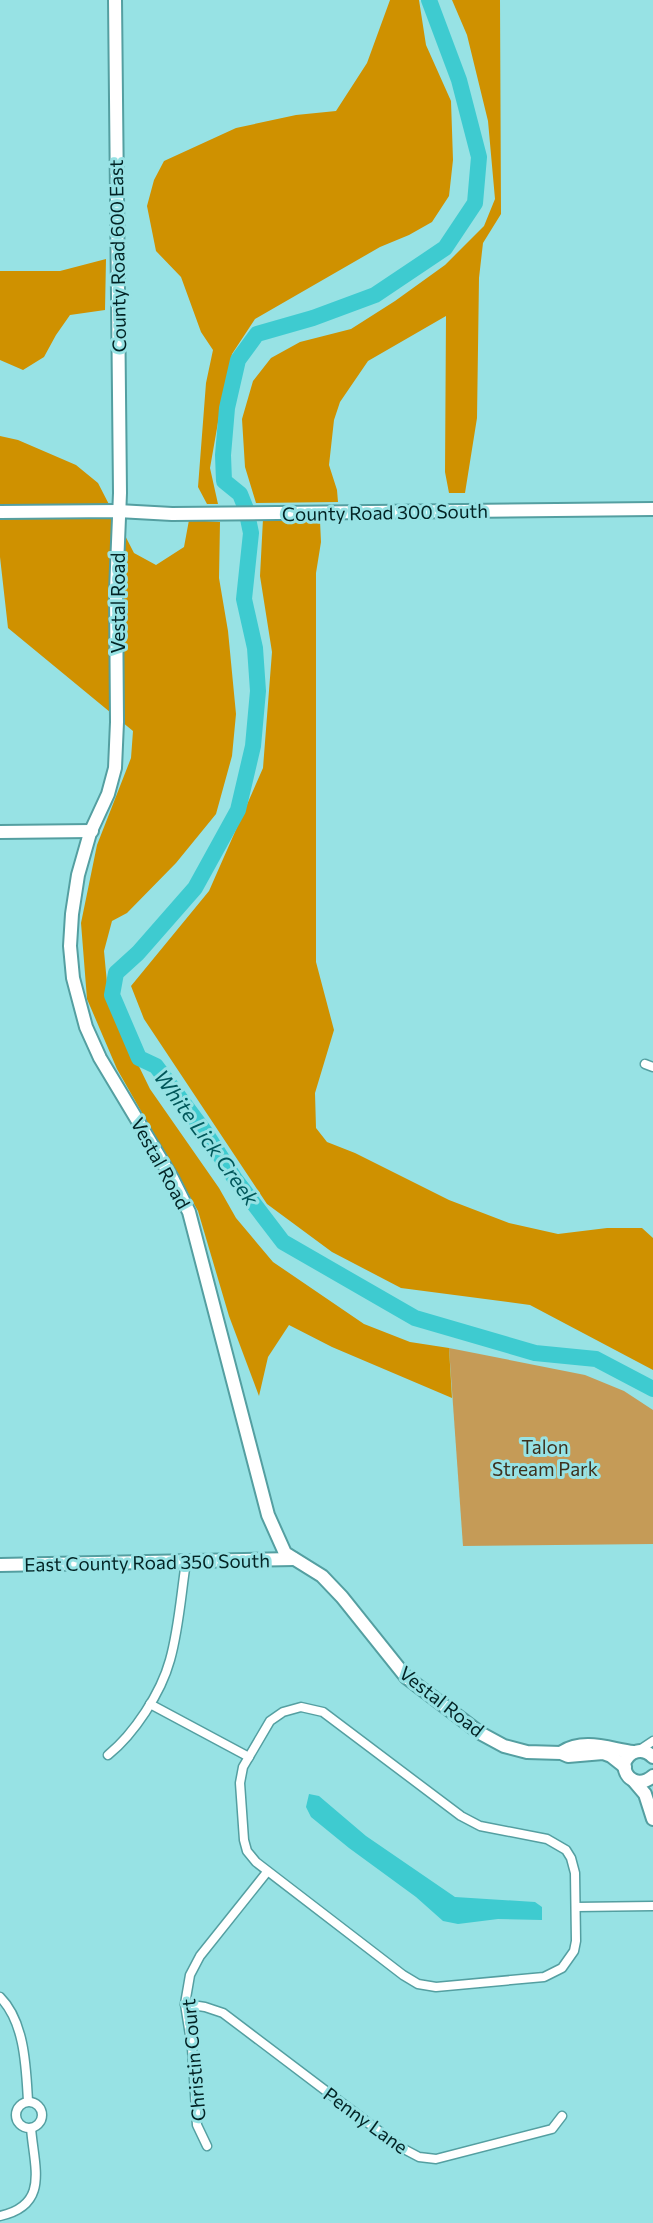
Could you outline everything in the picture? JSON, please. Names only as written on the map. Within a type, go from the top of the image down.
[{"type":"street","name":"County Road 600 East","points":[[115,0],[120,493],[118,511]]},
{"type":"street","name":"County Road 300 South","points":[[0,512],[290,514],[653,509]]},
{"type":"street","name":"Vestal Road","points":[[118,511],[117,722],[114,768],[108,794],[78,874],[70,946],[73,978],[79,1006],[100,1058],[172,1178],[189,1212],[268,1515],[280,1545],[285,1553],[322,1576],[406,1677],[480,1733],[504,1746],[527,1752],[575,1756],[604,1753],[625,1767]]},
{"type":"street","points":[[0,832],[92,831]]},
{"type":"street","name":"East County Road 350 South","points":[[0,1565],[294,1559]]},
{"type":"street","points":[[108,1755],[125,1741],[150,1704],[171,1658],[186,1562]]},
{"type":"street","points":[[150,1704],[249,1757]]},
{"type":"street","points":[[301,1707],[323,1713],[461,1816],[480,1826],[547,1839],[561,1846],[575,1867],[574,1951],[569,1960],[554,1974],[544,1977],[427,1986],[403,1975],[267,1872],[253,1860],[244,1840],[240,1775],[270,1721],[283,1712],[301,1707]]},
{"type":"street","points":[[653,1741],[626,1759],[625,1767],[627,1776],[645,1794],[653,1819]]},
{"type":"street","name":"Vestal Road","points":[[561,1753],[567,1749],[597,1745],[649,1753],[653,1757]]},
{"type":"street","points":[[634,1781],[644,1782],[653,1777],[653,1792]]},
{"type":"street","name":"Christin Court","points":[[207,2146],[197,2125],[192,2048],[185,2004],[190,1975],[200,1956],[267,1872]]},
{"type":"street","points":[[576,1907],[653,1906]]},
{"type":"street","points":[[0,1997],[13,2015],[19,2034],[28,2101]]},
{"type":"street","name":"Penny Lane","points":[[185,2004],[223,2013],[400,2147],[419,2157],[445,2158],[552,2129],[562,2116]]},
{"type":"street","points":[[28,2101],[39,2105],[43,2114],[40,2122],[31,2128],[22,2126],[16,2117],[18,2107],[28,2101]]},
{"type":"street","points":[[0,2216],[24,2208],[34,2192],[36,2181],[31,2128]]},
{"type":"green space","name":"Talon Stream Park","points":[[449,1348],[585,1375],[624,1391],[653,1410],[653,1544],[463,1546]]},
{"type":"shaded area","points":[[390,0],[419,0],[426,45],[451,101],[453,160],[449,196],[432,222],[380,247],[255,319],[232,354],[210,468],[218,504],[207,504],[198,487],[206,383],[213,350],[201,332],[181,277],[156,251],[147,206],[154,180],[164,161],[236,128],[296,115],[336,111],[367,63]]},
{"type":"shaded area","points":[[452,0],[500,0],[501,214],[483,243],[479,278],[477,418],[465,493],[449,493],[445,472],[446,316],[368,361],[340,402],[334,420],[329,465],[338,502],[256,503],[245,467],[242,419],[253,381],[271,358],[300,342],[351,329],[395,301],[445,265],[484,226],[495,199],[488,121],[467,35]]},
{"type":"shaded area","points":[[106,259],[105,310],[70,315],[44,357],[23,370],[0,360],[0,271],[60,271]]},
{"type":"shaded area","points":[[0,436],[18,440],[76,465],[98,483],[134,553],[156,565],[184,547],[189,520],[220,522],[219,578],[228,631],[236,714],[232,756],[216,814],[176,863],[127,913],[112,921],[104,951],[109,1005],[150,1089],[219,1188],[236,1218],[273,1262],[364,1324],[410,1342],[449,1348],[452,1398],[332,1347],[289,1325],[268,1357],[259,1396],[229,1316],[198,1211],[117,1069],[87,999],[81,923],[97,845],[131,758],[133,731],[8,628],[0,557]]},
{"type":"shaded area","points":[[263,519],[320,521],[321,542],[316,573],[316,962],[334,1030],[315,1093],[316,1128],[327,1142],[449,1200],[509,1223],[558,1234],[607,1228],[642,1228],[653,1238],[653,1370],[530,1305],[401,1288],[332,1252],[267,1204],[144,1019],[131,986],[209,891],[263,768],[272,652],[260,576]]},
{"type":"water","points":[[309,1794],[319,1796],[366,1836],[455,1897],[535,1902],[542,1907],[542,1920],[498,1919],[458,1924],[443,1921],[416,1897],[311,1817],[306,1807]]},
{"type":"waterway","name":"White Lick Creek","points":[[429,0],[459,80],[479,157],[475,203],[445,248],[375,295],[313,318],[257,334],[238,360],[227,408],[224,481],[240,494],[251,533],[244,599],[255,648],[258,691],[253,746],[238,810],[195,888],[138,953],[116,973],[112,995],[139,1058],[156,1066],[283,1242],[415,1318],[535,1353],[596,1359],[653,1389]]}]
